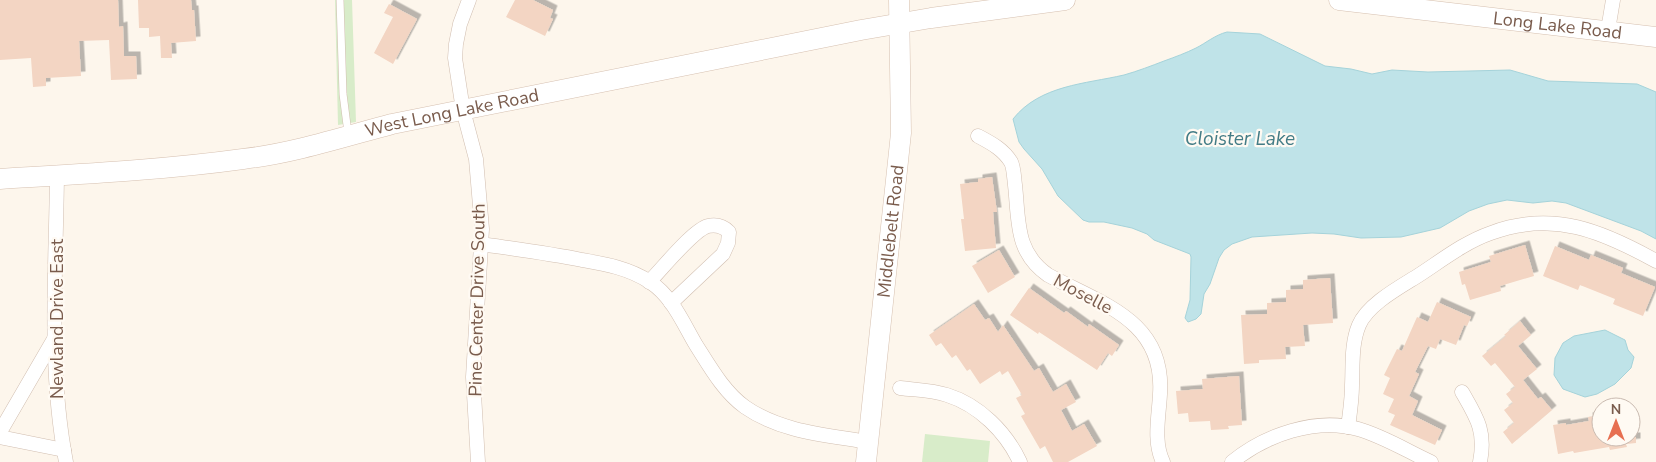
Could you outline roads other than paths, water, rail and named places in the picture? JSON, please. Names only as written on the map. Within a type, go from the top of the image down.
[{"type":"main road","name":"Middlebelt Road","points":[[867,452],[901,133],[899,0]]},
{"type":"main road","points":[[899,23],[1065,0]]},
{"type":"main road","name":"Long Lake Road","points":[[1340,0],[1656,37]]},
{"type":"main road","name":"West Long Lake Road","points":[[0,179],[243,159],[348,136],[392,124],[899,23]]},
{"type":"street","name":"Pine Center Drive South","points":[[469,0],[460,24],[456,44],[456,71],[462,110],[476,159],[482,229],[473,377],[478,462]]},
{"type":"street","points":[[1608,30],[1613,0]]},
{"type":"street","name":"Moselle","points":[[978,136],[1000,149],[1012,164],[1020,233],[1030,260],[1048,275],[1125,317],[1144,334],[1150,343],[1160,375],[1158,447],[1163,462]]},
{"type":"street","name":"Newland Drive East","points":[[57,175],[54,339],[59,427],[65,456]]},
{"type":"street","points":[[1348,427],[1351,406],[1353,351],[1362,318],[1368,310],[1384,298],[1473,241],[1489,233],[1515,226],[1562,224],[1607,236],[1656,262]]},
{"type":"street","points":[[649,282],[698,231],[708,226],[718,225],[725,228],[729,232],[728,243],[723,254],[671,303]]},
{"type":"street","points":[[481,244],[616,266],[649,282],[661,291],[671,303],[710,368],[727,390],[744,406],[762,417],[792,428],[824,436],[867,452]]},
{"type":"street","points":[[0,432],[54,339]]},
{"type":"street","points":[[900,388],[947,395],[974,409],[988,419],[1004,435],[1020,462]]},
{"type":"street","points":[[1462,392],[1478,420],[1482,432],[1483,442],[1480,462]]},
{"type":"street","points":[[1232,462],[1244,452],[1284,432],[1332,425],[1348,427],[1370,434],[1431,462]]},
{"type":"street","points":[[0,436],[65,456]]},
{"type":"lane","points":[[340,0],[343,94],[348,136]]},
{"type":"water","name":"Cloister Lake","points":[[1227,32],[1260,34],[1325,66],[1372,74],[1392,70],[1428,72],[1510,70],[1548,81],[1637,84],[1656,92],[1656,239],[1641,231],[1566,203],[1552,201],[1533,203],[1507,200],[1469,211],[1440,228],[1401,237],[1361,238],[1312,233],[1252,237],[1232,244],[1224,250],[1204,294],[1201,314],[1196,319],[1188,322],[1185,318],[1190,300],[1190,254],[1154,240],[1147,234],[1132,228],[1083,220],[1058,196],[1042,169],[1019,142],[1013,119],[1036,99],[1050,93],[1139,70],[1188,52]]},
{"type":"water","points":[[1605,330],[1625,340],[1628,350],[1634,357],[1631,368],[1615,384],[1597,394],[1585,397],[1563,389],[1554,375],[1555,358],[1563,343],[1574,336]]}]
